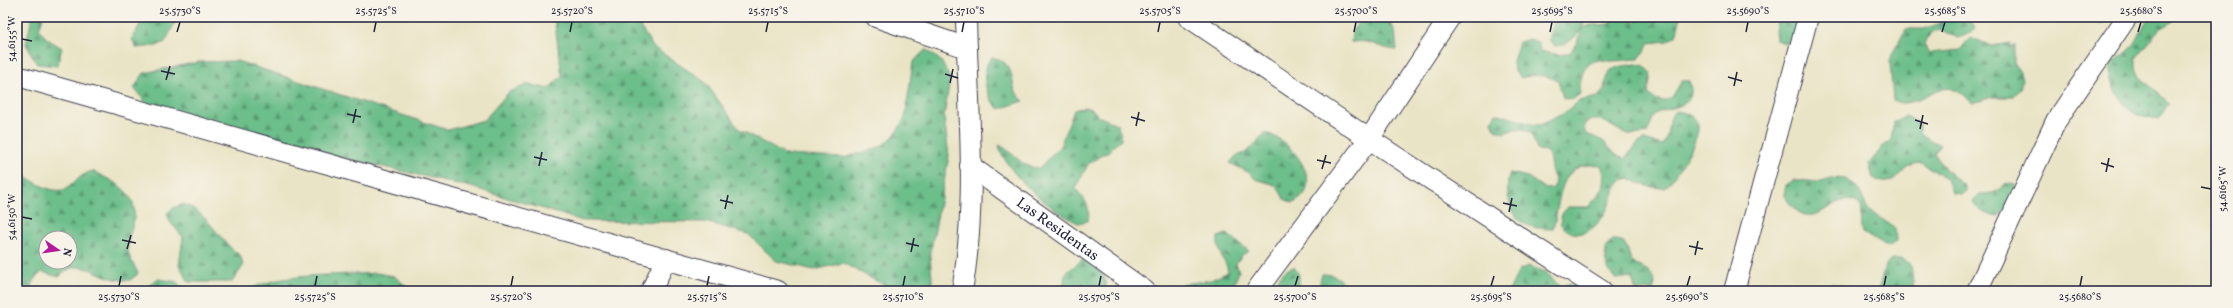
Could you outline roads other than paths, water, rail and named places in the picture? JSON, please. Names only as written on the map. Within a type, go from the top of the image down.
[{"type":"street","points":[[876,17],[967,48]]},
{"type":"street","points":[[962,291],[967,261],[970,166],[966,17]]},
{"type":"street","points":[[1188,17],[1369,139],[1602,291]]},
{"type":"street","points":[[1256,291],[1369,139],[1450,17]]},
{"type":"street","points":[[1734,291],[1808,17]]},
{"type":"street","points":[[1977,291],[2056,121],[2127,17]]},
{"type":"street","points":[[17,76],[778,291]]},
{"type":"street","name":"Las Residentas","points":[[970,166],[1145,291]]},
{"type":"street","points":[[651,291],[666,259]]}]
